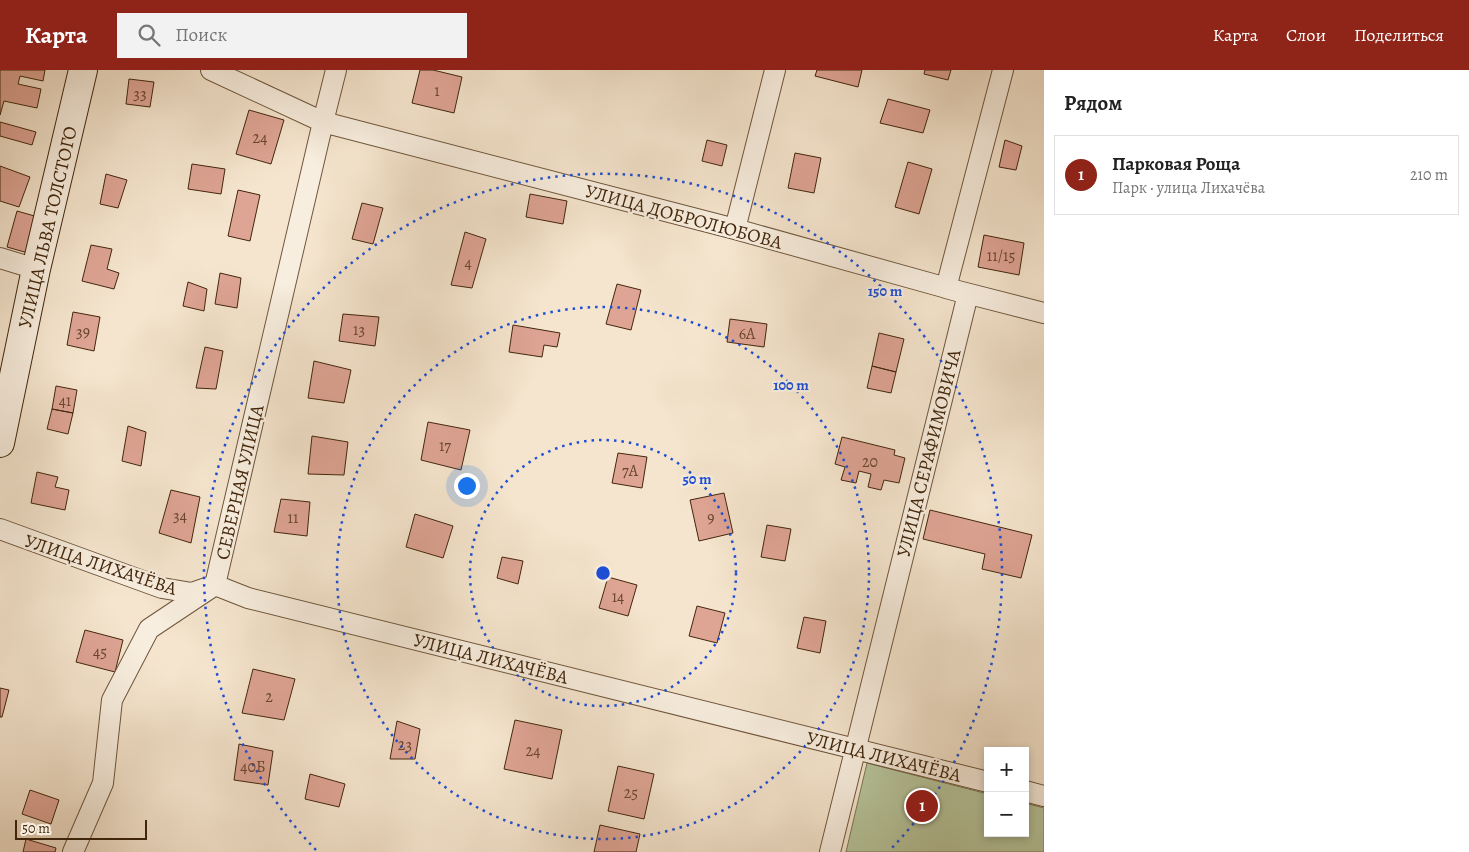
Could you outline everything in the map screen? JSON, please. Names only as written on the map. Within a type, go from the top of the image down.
[{"type":"street","name":"УЛИЦА ЛЬВА ТОЛСТОГО","points":[[0,443],[36,269],[83,70]]},
{"type":"street","name":"УЛИЦА ДОБРОЛЮБОВА","points":[[212,70],[323,122],[735,229],[968,294],[1044,313]]},
{"type":"street","name":"СЕВЕРНАЯ УЛИЦА","points":[[73,852],[103,783],[112,700],[149,629],[215,585],[336,70]]},
{"type":"street","points":[[735,229],[776,70]]},
{"type":"street","points":[[946,288],[1003,70]]},
{"type":"street","points":[[0,258],[36,269]]},
{"type":"street","name":"УЛИЦА СЕРАФИМОВИЧА","points":[[830,852],[968,294]]},
{"type":"street","name":"УЛИЦА ЛИХАЧЁВА","points":[[0,530],[162,588],[192,593],[215,585],[258,600],[984,781]]},
{"type":"street","points":[[1029,792],[1044,796]]},
{"type":"green space","points":[[867,763],[984,793],[984,837],[1029,837],[1029,804],[1044,808],[1044,852],[846,852]]},
{"type":"building","points":[[0,70],[45,70],[43,81],[20,76],[18,84],[41,89],[37,108],[4,101],[0,115]]},
{"type":"building","points":[[420,70],[433,70],[462,77],[454,113],[412,103]]},
{"type":"building","points":[[817,70],[862,70],[858,87],[815,76]]},
{"type":"building","points":[[925,70],[951,70],[948,80],[924,74]]},
{"type":"building","points":[[129,79],[154,82],[150,107],[126,104]]},
{"type":"building","points":[[888,99],[930,110],[923,133],[880,123]]},
{"type":"building","points":[[249,110],[284,120],[271,164],[236,154]]},
{"type":"building","points":[[0,122],[36,132],[32,145],[0,136]]},
{"type":"building","points":[[707,140],[727,145],[722,166],[702,161]]},
{"type":"building","points":[[1005,140],[1022,146],[1016,170],[999,167]]},
{"type":"building","points":[[795,153],[821,158],[814,193],[788,188]]},
{"type":"building","points":[[908,162],[932,169],[919,214],[895,207]]},
{"type":"building","points":[[192,164],[225,169],[221,194],[188,189]]},
{"type":"building","points":[[0,166],[30,177],[19,207],[0,201]]},
{"type":"building","points":[[106,174],[127,180],[118,208],[100,204]]},
{"type":"building","points":[[238,190],[260,195],[250,241],[228,236]]},
{"type":"building","points":[[530,194],[567,201],[563,224],[526,217]]},
{"type":"building","points":[[362,203],[383,208],[373,244],[352,239]]},
{"type":"building","points":[[17,211],[38,217],[28,253],[7,247]]},
{"type":"building","points":[[465,232],[486,239],[472,288],[451,285]]},
{"type":"building","points":[[984,235],[1024,243],[1019,275],[978,267]]},
{"type":"building","points":[[91,245],[112,249],[107,269],[119,273],[114,289],[82,281]]},
{"type":"building","points":[[220,273],[241,278],[237,308],[215,304]]},
{"type":"building","points":[[188,282],[207,289],[204,311],[183,306]]},
{"type":"building","points":[[617,284],[641,290],[631,330],[606,324]]},
{"type":"building","points":[[73,312],[100,317],[94,351],[67,345]]},
{"type":"building","points":[[343,314],[379,317],[375,346],[339,341]]},
{"type":"building","points":[[730,319],[767,324],[764,347],[727,342]]},
{"type":"building","points":[[513,325],[560,333],[557,347],[544,345],[542,357],[509,352]]},
{"type":"building","points":[[879,333],[904,339],[896,372],[872,366]]},
{"type":"building","points":[[205,347],[223,351],[216,389],[196,388]]},
{"type":"building","points":[[314,361],[351,370],[344,403],[308,398]]},
{"type":"building","points":[[872,366],[896,372],[891,393],[867,388]]},
{"type":"building","points":[[56,386],[77,390],[73,413],[52,409]]},
{"type":"building","points":[[52,409],[73,413],[68,434],[47,429]]},
{"type":"building","points":[[428,422],[470,430],[461,470],[421,460]]},
{"type":"building","points":[[128,426],[146,432],[141,466],[122,461]]},
{"type":"building","points":[[312,436],[348,442],[344,475],[308,474]]},
{"type":"building","points":[[842,437],[895,450],[894,455],[905,458],[899,483],[884,480],[881,490],[868,487],[871,474],[859,471],[856,483],[841,480],[845,467],[835,464]]},
{"type":"building","points":[[618,453],[647,457],[642,488],[612,483]]},
{"type":"building","points":[[37,472],[58,477],[55,487],[69,490],[65,510],[31,503]]},
{"type":"building","points":[[171,490],[200,497],[191,543],[159,533]]},
{"type":"building","points":[[724,493],[733,533],[699,541],[690,500]]},
{"type":"building","points":[[281,499],[310,502],[307,536],[274,532]]},
{"type":"building","points":[[930,510],[1032,535],[1021,578],[982,569],[985,554],[923,539]]},
{"type":"building","points":[[415,514],[453,526],[443,558],[406,547]]},
{"type":"building","points":[[767,525],[791,529],[785,561],[761,557]]},
{"type":"building","points":[[502,557],[523,561],[518,584],[497,578]]},
{"type":"building","points":[[608,577],[637,585],[628,616],[599,608]]},
{"type":"building","points":[[697,606],[725,613],[717,643],[689,636]]},
{"type":"building","points":[[804,617],[826,621],[820,653],[797,648]]},
{"type":"building","points":[[85,630],[123,640],[115,672],[76,662]]},
{"type":"building","points":[[253,669],[295,679],[284,720],[242,713]]},
{"type":"building","points":[[0,688],[9,690],[2,717],[0,717]]},
{"type":"building","points":[[515,720],[562,730],[552,779],[504,769]]},
{"type":"building","points":[[397,721],[420,729],[415,759],[390,759]]},
{"type":"building","points":[[239,744],[273,751],[268,785],[234,780]]},
{"type":"building","points":[[618,766],[654,774],[644,819],[608,811]]},
{"type":"building","points":[[310,774],[345,784],[339,807],[305,799]]},
{"type":"building","points":[[30,790],[59,800],[51,824],[22,814]]},
{"type":"building","points":[[600,825],[640,834],[636,852],[594,852]]},
{"type":"building","points":[[26,839],[56,848],[55,852],[23,852]]},
{"type":"place","name":"Парковая Роща","points":[[922,806]]}]
